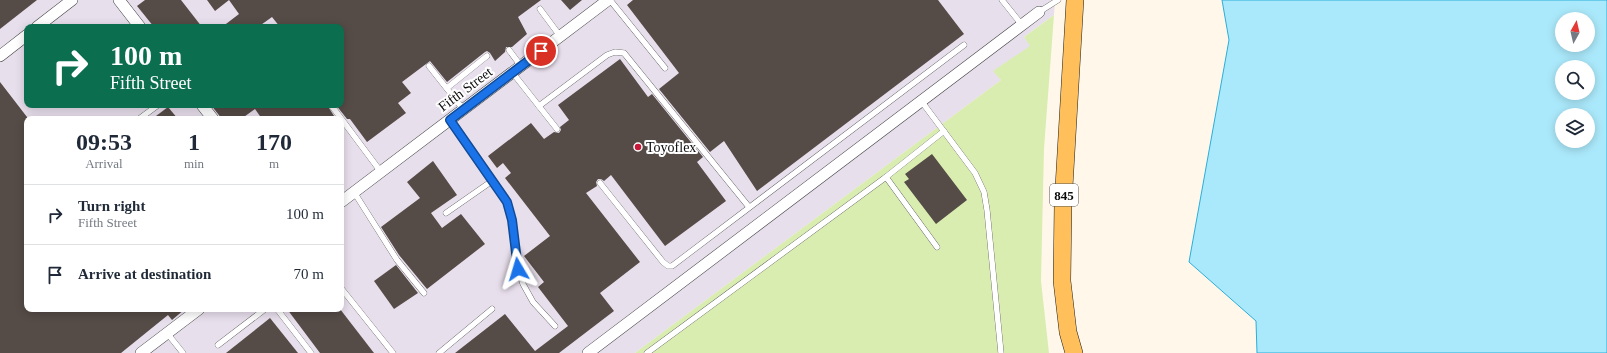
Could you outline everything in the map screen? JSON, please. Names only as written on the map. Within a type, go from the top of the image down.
[{"type":"main road","name":"845","points":[[1074,353],[1068,332],[1062,281],[1063,204],[1075,0]]},
{"type":"street","points":[[41,24],[72,0]]},
{"type":"street","points":[[119,0],[138,24]]},
{"type":"street","name":"Fifth Street","points":[[344,200],[609,0]]},
{"type":"street","points":[[588,353],[922,102],[1039,12]]},
{"type":"street","points":[[0,56],[24,37]]},
{"type":"street","points":[[204,108],[211,116]]},
{"type":"street","points":[[141,353],[195,312]]},
{"type":"lane","points":[[609,0],[665,68]]},
{"type":"lane","points":[[1002,0],[1022,25]]},
{"type":"lane","points":[[1039,12],[1058,0]]},
{"type":"lane","points":[[540,9],[560,36]]},
{"type":"lane","points":[[600,183],[663,262],[668,266],[675,264],[964,45]]},
{"type":"lane","points":[[509,50],[517,69],[539,106],[557,129]]},
{"type":"lane","points":[[539,106],[607,55],[615,52],[624,53],[749,207]]},
{"type":"lane","points":[[447,88],[487,56]]},
{"type":"lane","points":[[429,66],[463,109]]},
{"type":"lane","points":[[922,102],[975,173],[984,192],[1001,353]]},
{"type":"lane","points":[[143,116],[154,108]]},
{"type":"lane","points":[[450,120],[507,202],[512,220],[518,269],[523,284],[533,302],[555,326]]},
{"type":"lane","points":[[344,122],[381,172]]},
{"type":"lane","points":[[647,353],[886,177],[944,131]]},
{"type":"lane","points":[[886,177],[937,247]]},
{"type":"lane","points":[[446,213],[492,180]]},
{"type":"lane","points":[[354,192],[397,260],[424,293]]},
{"type":"lane","points":[[344,292],[393,353]]},
{"type":"lane","points":[[439,353],[492,309]]},
{"type":"lane","points":[[218,345],[262,312]]},
{"type":"lane","points":[[279,312],[311,353]]},
{"type":"lane","points":[[168,333],[183,353]]},
{"type":"shaded area","points":[[0,0],[1055,0],[1054,15],[1024,37],[1031,46],[994,71],[1001,80],[635,353],[0,353]]},
{"type":"green space","points":[[1054,15],[1044,149],[1041,281],[1049,353],[635,353],[1001,80],[993,71],[1030,46],[1024,37]]},
{"type":"water","points":[[1222,0],[1607,0],[1607,353],[1257,353],[1256,321],[1189,262],[1229,40]]},
{"type":"building","points":[[0,0],[37,0],[0,29]]},
{"type":"building","points":[[145,0],[181,0],[200,24],[152,24],[137,6]]},
{"type":"building","points":[[207,0],[229,0],[215,11]]},
{"type":"building","points":[[229,0],[541,0],[518,17],[527,34],[512,47],[506,47],[505,52],[495,61],[487,51],[447,82],[430,61],[402,82],[411,93],[398,103],[406,113],[367,142],[350,119],[347,119],[338,108],[344,108],[344,24],[278,24],[272,17],[262,24],[226,24],[239,14]]},
{"type":"building","points":[[561,0],[582,0],[570,10]]},
{"type":"building","points":[[633,0],[938,0],[964,34],[757,191],[724,141],[710,152],[659,89],[679,73],[627,5]]},
{"type":"building","points":[[620,59],[648,97],[652,94],[703,157],[697,162],[726,201],[665,246],[611,175],[604,181],[598,179],[596,182],[597,186],[586,193],[640,262],[600,293],[614,311],[559,353],[455,353],[505,314],[535,351],[568,326],[538,287],[544,282],[524,256],[550,236],[505,178],[511,173],[503,163],[497,168],[488,156],[531,123],[544,139],[554,132],[559,133],[561,130],[560,127],[569,120],[558,105]]},
{"type":"building","points":[[0,82],[26,116],[24,116],[24,312],[181,312],[172,320],[168,315],[121,353],[0,353]]},
{"type":"building","points":[[169,108],[176,116],[156,116]]},
{"type":"building","points":[[213,108],[329,108],[334,116],[260,116],[255,109],[245,116],[220,116]]},
{"type":"building","points":[[932,154],[967,200],[936,224],[904,182],[909,179],[905,174]]},
{"type":"building","points":[[433,161],[457,195],[431,213],[442,228],[461,214],[485,244],[427,289],[399,255],[381,227],[420,198],[407,182]]},
{"type":"building","points":[[396,265],[418,293],[394,309],[374,281]]},
{"type":"building","points":[[289,312],[342,312],[374,353],[320,353]]},
{"type":"building","points":[[270,318],[298,353],[226,353]]},
{"type":"place","name":"Toyoflex","points":[[638,147]]},
{"type":"route","points":[[518,269],[512,220],[507,202],[450,120],[541,51]]}]
